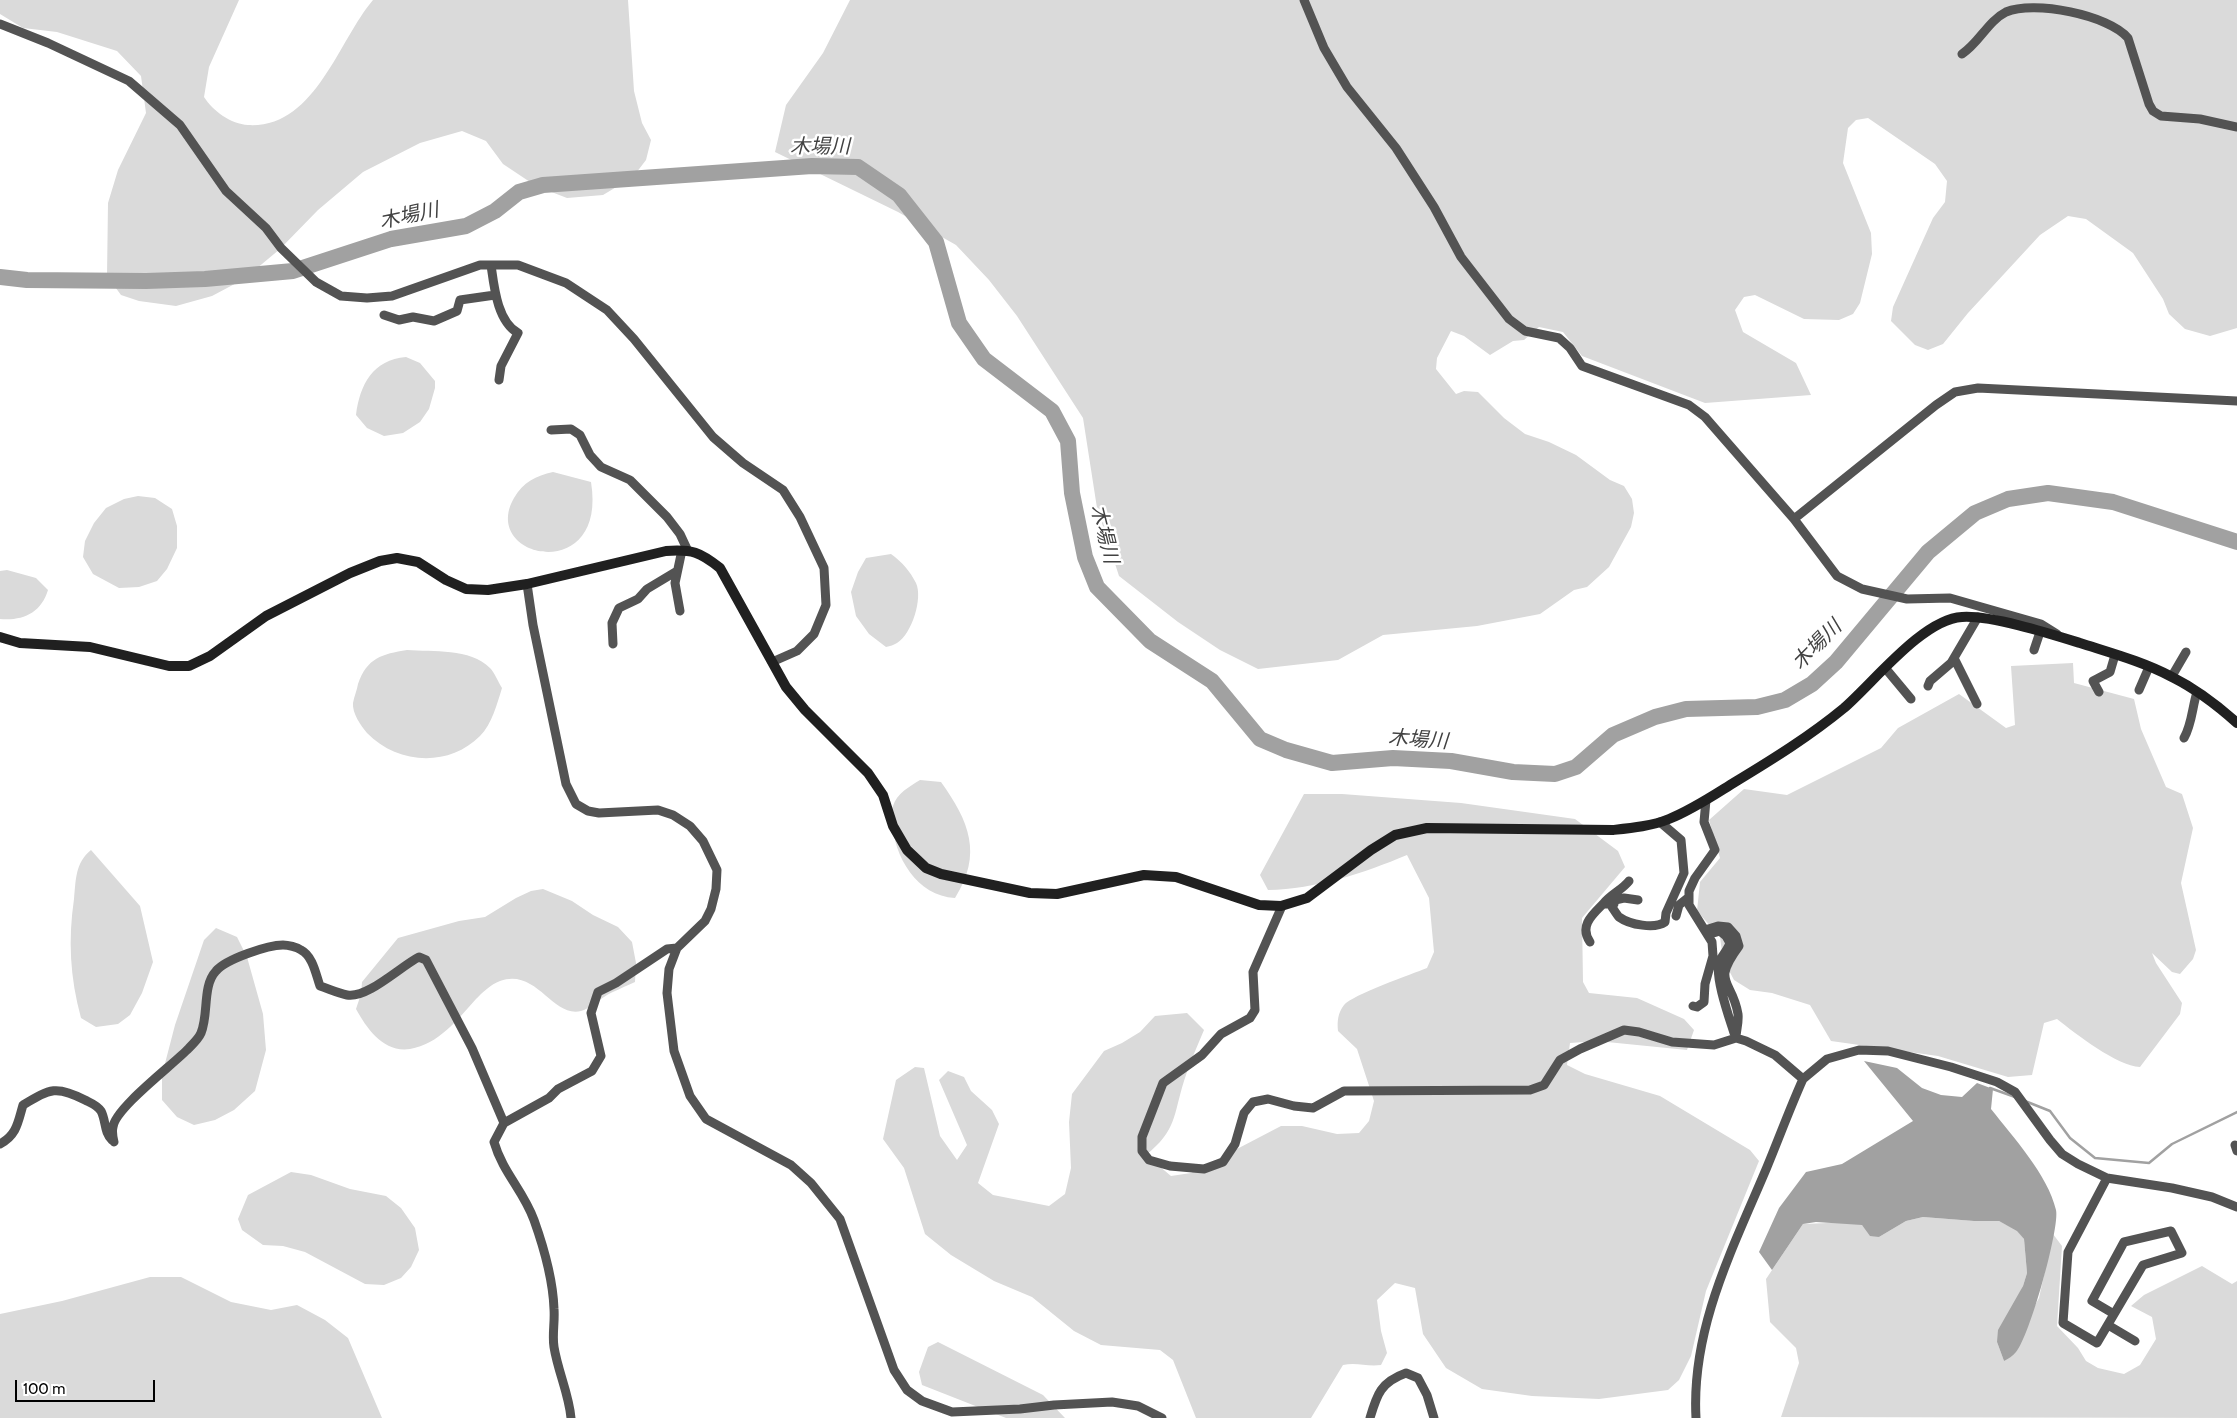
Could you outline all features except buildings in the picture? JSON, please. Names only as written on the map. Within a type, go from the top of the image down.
[{"type":"street","points":[[1304,0],[1324,48],[1347,87],[1396,148],[1434,207],[1461,257],[1509,319],[1524,331],[1559,338],[1570,348],[1582,366],[1689,405],[1705,417],[1794,519],[1837,576],[1862,588],[1907,599],[1950,598],[2042,624],[2061,637]]},
{"type":"street","points":[[1962,54],[1973,46],[1992,23],[2006,12],[2027,6],[2065,11],[2108,22],[2122,30],[2128,38],[2149,104],[2153,111],[2161,116],[2200,119],[2237,127]]},
{"type":"street","points":[[0,24],[48,43],[129,80],[180,125],[226,191],[266,228],[281,248],[316,282],[341,296],[367,298],[392,296],[480,265],[518,265],[566,283],[607,310],[634,339],[713,437],[743,463],[783,490],[800,518],[824,568],[826,605],[814,634],[797,650],[772,662]]},
{"type":"street","points":[[491,265],[495,295],[511,329],[518,333],[501,366],[499,380]]},
{"type":"street","points":[[384,315],[400,320],[412,317],[434,321],[456,311],[460,300],[495,295]]},
{"type":"street","points":[[1794,519],[1908,426],[1954,392],[1978,388],[2237,401]]},
{"type":"street","points":[[552,430],[572,429],[580,435],[590,454],[600,467],[630,480],[667,517],[680,534],[684,549],[675,582],[680,611]]},
{"type":"street","points":[[0,637],[20,644],[90,647],[169,666],[189,666],[210,656],[266,616],[350,573],[380,561],[398,558],[418,562],[446,580],[466,589],[488,590],[527,584],[666,551],[684,549],[703,554],[720,568],[786,687],[805,710],[868,773],[884,796],[893,826],[907,850],[926,868],[941,874],[1030,893],[1057,894],[1144,875],[1176,877],[1259,905],[1282,906],[1307,898],[1370,850],[1395,835],[1427,828],[1613,830],[1669,819],[1706,800],[1799,743],[1845,707],[1923,634],[1941,622],[1962,617],[1978,618],[2061,637],[2149,667],[2172,676],[2198,692],[2237,723]]},
{"type":"street","points":[[613,644],[612,623],[619,608],[638,599],[647,589],[677,571]]},
{"type":"street","points":[[527,584],[533,625],[566,784],[576,804],[588,811],[599,813],[658,810],[673,815],[690,826],[702,841],[717,870],[716,888],[711,909],[705,921],[677,948],[668,969],[668,993],[674,1051],[690,1096],[706,1119],[791,1165],[811,1183],[840,1219],[894,1370],[907,1390],[922,1401],[952,1412],[1112,1402],[1138,1406],[1162,1418]]},
{"type":"street","points":[[1928,686],[1930,681],[1954,658],[1978,618]]},
{"type":"street","points":[[2034,650],[2040,632]]},
{"type":"street","points":[[2172,676],[2186,652]]},
{"type":"street","points":[[2099,692],[2093,681],[2110,672],[2115,655]]},
{"type":"street","points":[[1954,658],[1977,704]]},
{"type":"street","points":[[2139,690],[2149,667]]},
{"type":"street","points":[[1886,669],[1911,699]]},
{"type":"street","points":[[2184,738],[2189,729],[2192,708],[2198,692]]},
{"type":"street","points":[[1693,1006],[1697,1007],[1704,1002],[1705,984],[1713,956],[1712,942],[1688,905],[1689,894],[1695,878],[1715,850],[1704,822],[1706,800]]},
{"type":"street","points":[[1638,900],[1624,898],[1615,900],[1612,907],[1619,916],[1630,922],[1660,926],[1665,922],[1666,913],[1684,873],[1681,840],[1660,822]]},
{"type":"street","points":[[1590,942],[1585,935],[1586,925],[1610,895],[1624,887],[1629,881]]},
{"type":"street","points":[[1677,888],[1689,894]]},
{"type":"street","points":[[1676,916],[1679,905],[1689,894]]},
{"type":"street","points":[[1603,904],[1614,904]]},
{"type":"street","points":[[1282,906],[1253,972],[1255,1010],[1250,1018],[1221,1034],[1202,1055],[1163,1083],[1142,1137],[1142,1151],[1149,1160],[1170,1166],[1204,1169],[1223,1162],[1234,1144],[1244,1113],[1254,1102],[1268,1099],[1294,1106],[1313,1108],[1344,1091],[1530,1090],[1544,1085],[1560,1060],[1624,1030],[1639,1032],[1672,1042],[1714,1045],[1736,1038],[1775,1055],[1803,1079]]},
{"type":"street","points":[[1706,933],[1718,926],[1728,927],[1736,936],[1739,946],[1724,972],[1727,988],[1734,1001],[1738,1016],[1736,1038]]},
{"type":"street","points":[[0,1144],[11,1138],[17,1126],[23,1105],[41,1094],[59,1089],[96,1105],[102,1112],[108,1137],[114,1142],[112,1126],[129,1104],[189,1049],[201,1035],[206,1018],[209,986],[215,971],[227,962],[264,949],[283,945],[302,950],[313,965],[320,986],[349,996],[369,990],[419,957],[426,960],[472,1048],[504,1123]]},
{"type":"street","points":[[571,1418],[570,1405],[553,1345],[554,1309],[547,1260],[534,1219],[522,1194],[504,1169],[494,1142],[504,1123],[592,1071],[601,1056],[591,1013],[598,992],[616,983],[667,949],[677,948]]},
{"type":"street","points":[[1696,1418],[1695,1395],[1700,1349],[1712,1304],[1752,1198],[1803,1079],[1827,1059],[1859,1050],[1888,1051],[1951,1066],[1998,1082],[2015,1092],[2062,1154],[2078,1164],[2107,1178],[2172,1188],[2212,1197],[2237,1206]]},
{"type":"street","points":[[2107,1178],[2068,1252],[2063,1323],[2097,1343],[2143,1265],[2182,1253],[2171,1231],[2124,1242],[2092,1301],[2114,1314]]},
{"type":"street","points":[[2108,1325],[2135,1341]]},
{"type":"street","points":[[1370,1418],[1375,1401],[1387,1382],[1406,1373],[1418,1378],[1427,1395],[1434,1418]]},
{"type":"shaded area","points":[[0,0],[239,0],[209,67],[204,97],[223,116],[235,122],[248,125],[271,122],[291,113],[308,98],[336,59],[360,17],[373,0],[628,0],[634,91],[642,123],[651,140],[646,160],[633,177],[603,195],[567,198],[536,186],[503,164],[486,141],[462,131],[420,143],[363,172],[318,210],[280,249],[244,279],[212,296],[176,306],[139,301],[121,295],[107,276],[108,203],[118,170],[146,113],[141,76],[117,51],[57,32],[23,28],[0,14]]},
{"type":"shaded area","points":[[850,0],[2237,0],[2237,328],[2210,336],[2185,329],[2169,314],[2163,299],[2133,253],[2086,219],[2068,216],[2040,235],[1968,313],[1943,344],[1928,350],[1915,345],[1891,321],[1893,307],[1933,218],[1945,202],[1947,181],[1935,164],[1868,118],[1856,120],[1848,128],[1843,163],[1871,233],[1872,254],[1860,303],[1853,314],[1839,320],[1804,319],[1755,295],[1744,297],[1735,310],[1743,332],[1796,363],[1811,395],[1705,403],[1582,356],[1563,332],[1539,327],[1524,340],[1513,341],[1490,355],[1464,336],[1451,331],[1437,358],[1436,369],[1456,394],[1464,391],[1478,392],[1504,418],[1525,434],[1549,442],[1576,455],[1610,480],[1624,486],[1632,499],[1634,513],[1631,527],[1609,567],[1587,587],[1574,590],[1540,614],[1477,626],[1383,635],[1338,660],[1258,669],[1220,650],[1178,622],[1119,576],[1097,508],[1083,418],[1017,316],[989,280],[956,245],[898,212],[775,152],[786,105],[823,53]]},
{"type":"shaded area","points":[[406,357],[420,363],[435,381],[435,388],[429,409],[420,422],[403,433],[384,436],[367,428],[356,415],[361,393],[370,376],[377,368],[395,359]]},
{"type":"shaded area","points":[[553,472],[591,482],[591,515],[581,537],[565,549],[546,552],[527,547],[514,536],[508,519],[514,498],[518,492],[536,478]]},
{"type":"shaded area","points":[[138,496],[155,498],[172,509],[177,526],[177,548],[167,569],[157,581],[139,587],[119,588],[93,574],[83,557],[85,541],[94,523],[106,508],[124,499]]},
{"type":"shaded area","points":[[891,554],[911,575],[916,583],[918,597],[915,615],[907,632],[897,643],[886,647],[869,634],[856,616],[851,592],[858,572],[866,558]]},
{"type":"shaded area","points":[[7,570],[36,578],[48,590],[41,605],[36,610],[16,619],[0,619],[0,571]]},
{"type":"shaded area","points":[[407,650],[462,654],[482,662],[493,672],[502,688],[496,707],[484,731],[467,746],[453,753],[438,757],[408,756],[393,751],[379,743],[367,733],[355,715],[353,703],[358,684],[366,668],[376,659],[390,653]]},
{"type":"shaded area","points":[[2073,663],[2074,683],[2134,699],[2141,729],[2166,787],[2182,794],[2193,828],[2181,883],[2196,950],[2193,959],[2180,974],[2172,972],[2152,953],[2156,963],[2182,1003],[2180,1014],[2140,1067],[2120,1061],[2109,1055],[2086,1041],[2057,1019],[2044,1023],[2032,1075],[2008,1077],[1938,1056],[1831,1041],[1810,1005],[1772,993],[1750,990],[1734,980],[1723,959],[1720,937],[1697,911],[1700,882],[1720,858],[1709,820],[1744,789],[1787,795],[1881,748],[1898,728],[1959,694],[2006,728],[2015,725],[2011,666]]},
{"type":"shaded area","points":[[920,780],[941,782],[959,810],[965,824],[969,838],[969,867],[964,882],[955,898],[941,896],[919,882],[910,872],[897,848],[892,821],[892,808],[900,794]]},
{"type":"shaded area","points":[[1304,794],[1342,794],[1461,803],[1575,819],[1618,851],[1625,867],[1582,918],[1583,982],[1589,993],[1637,998],[1684,1019],[1694,1030],[1687,1050],[1597,1041],[1570,1043],[1567,1065],[1585,1074],[1660,1096],[1750,1150],[1759,1161],[1706,1291],[1691,1356],[1679,1380],[1668,1390],[1599,1399],[1532,1396],[1482,1389],[1446,1368],[1423,1334],[1415,1288],[1395,1283],[1377,1300],[1381,1331],[1387,1353],[1381,1365],[1343,1365],[1311,1418],[1196,1418],[1173,1360],[1160,1350],[1101,1345],[1074,1331],[1032,1297],[994,1281],[951,1255],[925,1234],[904,1168],[883,1139],[896,1080],[915,1067],[924,1068],[940,1136],[957,1160],[967,1145],[939,1080],[948,1071],[964,1077],[971,1091],[992,1110],[999,1124],[978,1183],[993,1195],[1049,1206],[1065,1194],[1071,1168],[1069,1122],[1072,1094],[1104,1051],[1140,1032],[1155,1016],[1187,1013],[1204,1030],[1186,1075],[1169,1130],[1146,1155],[1171,1176],[1191,1173],[1281,1126],[1302,1126],[1337,1134],[1359,1133],[1369,1121],[1374,1101],[1357,1049],[1338,1031],[1339,1014],[1344,1005],[1358,996],[1427,968],[1434,952],[1429,898],[1407,855],[1339,879],[1304,887],[1268,890],[1260,875]]},
{"type":"shaded area","points":[[91,850],[140,906],[153,962],[142,993],[130,1015],[118,1024],[96,1027],[81,1018],[74,988],[71,959],[72,914],[77,872],[82,860]]},
{"type":"shaded area","points":[[543,889],[572,901],[593,915],[618,927],[632,942],[636,963],[635,982],[608,995],[584,1010],[571,1011],[561,1007],[524,981],[513,979],[500,981],[484,991],[439,1037],[420,1046],[410,1049],[392,1047],[371,1032],[356,1009],[361,994],[362,982],[398,938],[459,921],[485,917],[516,898],[531,891]]},
{"type":"shaded area","points":[[216,928],[237,937],[247,957],[263,1014],[266,1050],[255,1091],[234,1110],[215,1120],[194,1125],[177,1117],[162,1100],[162,1075],[175,1025],[204,940]]},
{"type":"shaded area","points":[[1864,1061],[1897,1068],[1922,1088],[1941,1095],[1962,1097],[1977,1083],[1993,1089],[1991,1109],[2029,1157],[2046,1183],[2056,1210],[2056,1221],[2049,1259],[2022,1343],[2015,1353],[2004,1361],[1997,1342],[1998,1330],[2023,1286],[2027,1273],[2024,1239],[2017,1231],[1999,1221],[1923,1217],[1906,1221],[1879,1237],[1870,1236],[1862,1225],[1816,1222],[1803,1224],[1772,1270],[1759,1252],[1779,1208],[1806,1172],[1842,1164],[1913,1121]]},
{"type":"shaded area","points":[[291,1172],[311,1175],[350,1189],[386,1196],[401,1208],[415,1228],[419,1250],[411,1267],[401,1278],[384,1285],[365,1284],[305,1252],[283,1246],[263,1245],[242,1230],[238,1219],[248,1195]]},
{"type":"shaded area","points":[[1923,1217],[1999,1221],[2017,1230],[2024,1239],[2027,1273],[2023,1286],[1997,1342],[2004,1361],[2039,1298],[2053,1234],[2062,1246],[2057,1326],[2078,1348],[2086,1361],[2098,1368],[2124,1374],[2140,1365],[2156,1339],[2152,1317],[2131,1306],[2144,1295],[2202,1266],[2232,1284],[2237,1281],[2237,1418],[1781,1417],[1799,1363],[1796,1348],[1770,1322],[1766,1279],[1803,1224],[1852,1222],[1862,1225],[1879,1237],[1906,1221]]},
{"type":"shaded area","points":[[150,1277],[181,1277],[231,1302],[271,1310],[297,1305],[325,1320],[348,1338],[382,1418],[0,1418],[0,1314],[62,1301]]},
{"type":"shaded area","points":[[938,1342],[1043,1395],[1065,1418],[1006,1418],[922,1385],[919,1372],[928,1347]]},
{"type":"waterway","name":"木場川","points":[[0,277],[27,280],[146,281],[205,279],[293,271],[391,239],[466,226],[495,211],[519,192],[543,185],[812,166],[858,167],[899,195],[936,242],[959,323],[984,359],[1052,411],[1068,441],[1072,493],[1085,557],[1097,587],[1150,641],[1212,681],[1260,739],[1286,750],[1332,763],[1393,758],[1451,761],[1513,772],[1555,774],[1576,767],[1613,735],[1655,717],[1686,709],[1757,707],[1785,700],[1812,684],[1836,662],[1928,552],[1975,513],[2008,499],[2048,493],[2113,502],[2237,542]]},
{"type":"waterway","points":[[1990,1088],[2015,1097]]},
{"type":"waterway","points":[[2025,1101],[2050,1111],[2070,1138],[2095,1158],[2149,1163],[2172,1144],[2237,1112]]}]
